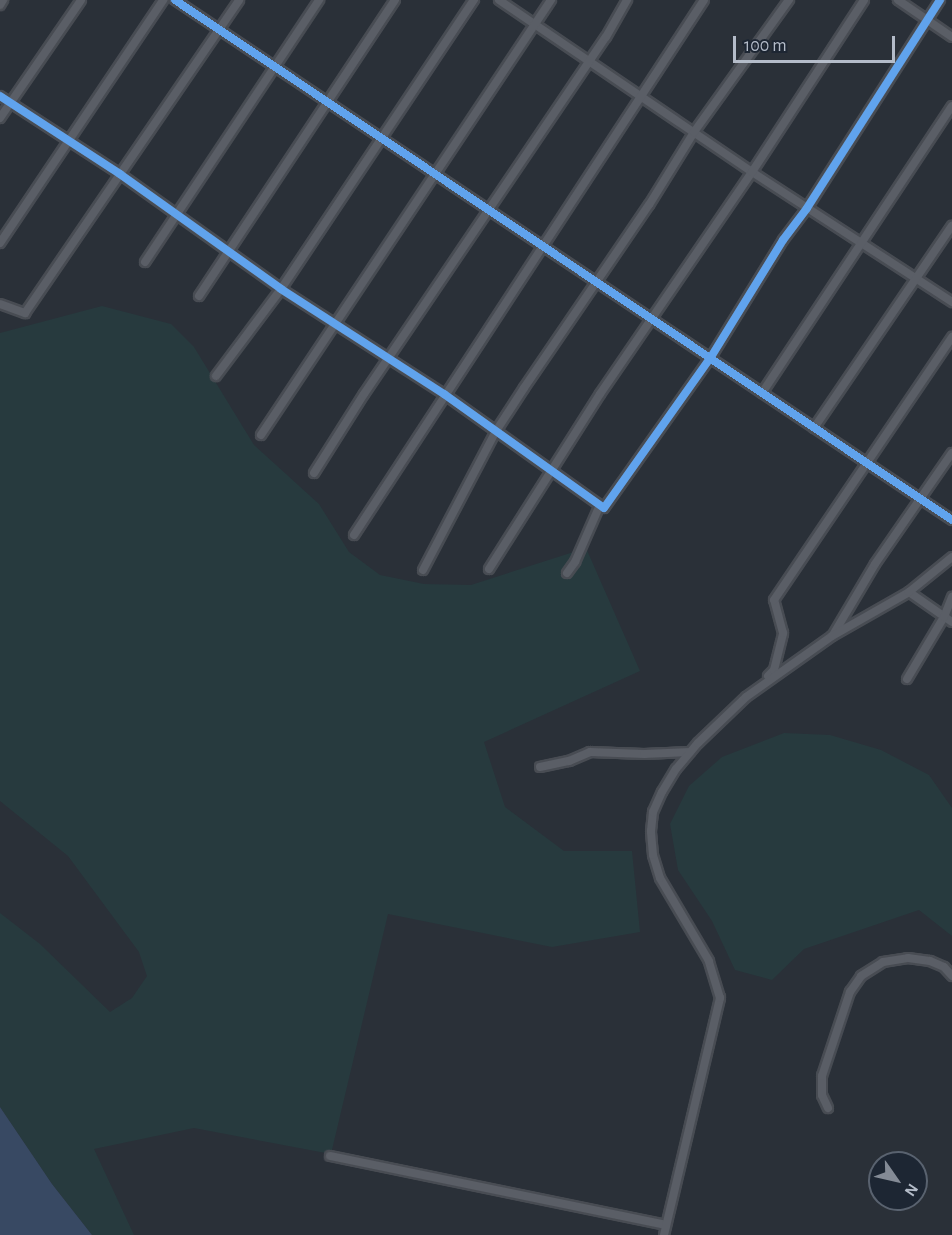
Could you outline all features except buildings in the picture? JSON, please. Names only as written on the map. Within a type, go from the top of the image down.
[{"type":"street","points":[[0,5],[3,0]]},
{"type":"street","points":[[0,118],[81,0]]},
{"type":"street","points":[[0,243],[163,0]]},
{"type":"street","points":[[175,0],[952,520]]},
{"type":"street","points":[[0,304],[25,313],[239,0]]},
{"type":"street","points":[[145,262],[319,0]]},
{"type":"street","points":[[199,296],[395,0]]},
{"type":"street","points":[[216,376],[281,289],[474,0]]},
{"type":"street","points":[[499,0],[752,172],[952,302]]},
{"type":"street","points":[[261,435],[551,0]]},
{"type":"street","points":[[314,473],[389,357],[490,211],[627,0]]},
{"type":"street","points":[[354,535],[444,394],[704,0]]},
{"type":"street","points":[[423,570],[496,431],[596,280],[643,214],[694,132],[789,0]]},
{"type":"street","points":[[489,570],[552,469],[752,172],[864,0]]},
{"type":"street","points":[[898,0],[952,37]]},
{"type":"street","points":[[0,96],[177,213],[281,289],[336,322],[444,394],[604,508],[711,357],[783,240],[807,208],[940,0]]},
{"type":"street","points":[[762,393],[952,106]]},
{"type":"street","points":[[814,428],[952,226]]},
{"type":"street","points":[[540,767],[569,761],[590,752],[689,753],[774,670],[783,633],[774,600],[952,337]]},
{"type":"street","points":[[832,636],[875,564],[952,453]]},
{"type":"street","points":[[567,573],[575,562],[600,505]]},
{"type":"street","points":[[664,1235],[720,998],[709,961],[660,878],[653,855],[651,831],[653,812],[662,792],[689,753],[746,697],[832,636],[909,592],[952,557]]},
{"type":"street","points":[[909,592],[948,620]]},
{"type":"street","points":[[907,679],[948,620],[952,597]]},
{"type":"street","points":[[828,1108],[822,1095],[822,1076],[850,992],[861,976],[883,962],[908,958],[937,964],[944,967],[952,976]]},
{"type":"street","points":[[330,1156],[666,1225]]},
{"type":"green space","points":[[102,306],[171,324],[194,347],[254,445],[319,504],[349,552],[380,575],[424,584],[471,585],[586,548],[640,671],[484,742],[505,807],[564,851],[632,851],[640,932],[552,947],[388,914],[331,1154],[194,1128],[94,1149],[134,1235],[92,1235],[52,1184],[0,1107],[0,913],[40,944],[110,1012],[132,998],[147,976],[139,952],[68,856],[0,801],[0,333]]},
{"type":"green space","points":[[784,733],[830,735],[881,750],[929,775],[952,808],[952,936],[919,910],[804,949],[772,980],[735,970],[712,921],[678,870],[670,824],[689,786],[722,757]]},
{"type":"water","points":[[0,1107],[52,1184],[92,1235],[0,1235]]},
{"type":"cycle path","points":[[175,0],[952,520]]},
{"type":"cycle path","points":[[0,96],[120,174],[281,289],[444,394],[604,508],[711,357],[783,240],[807,208],[940,0]]}]
